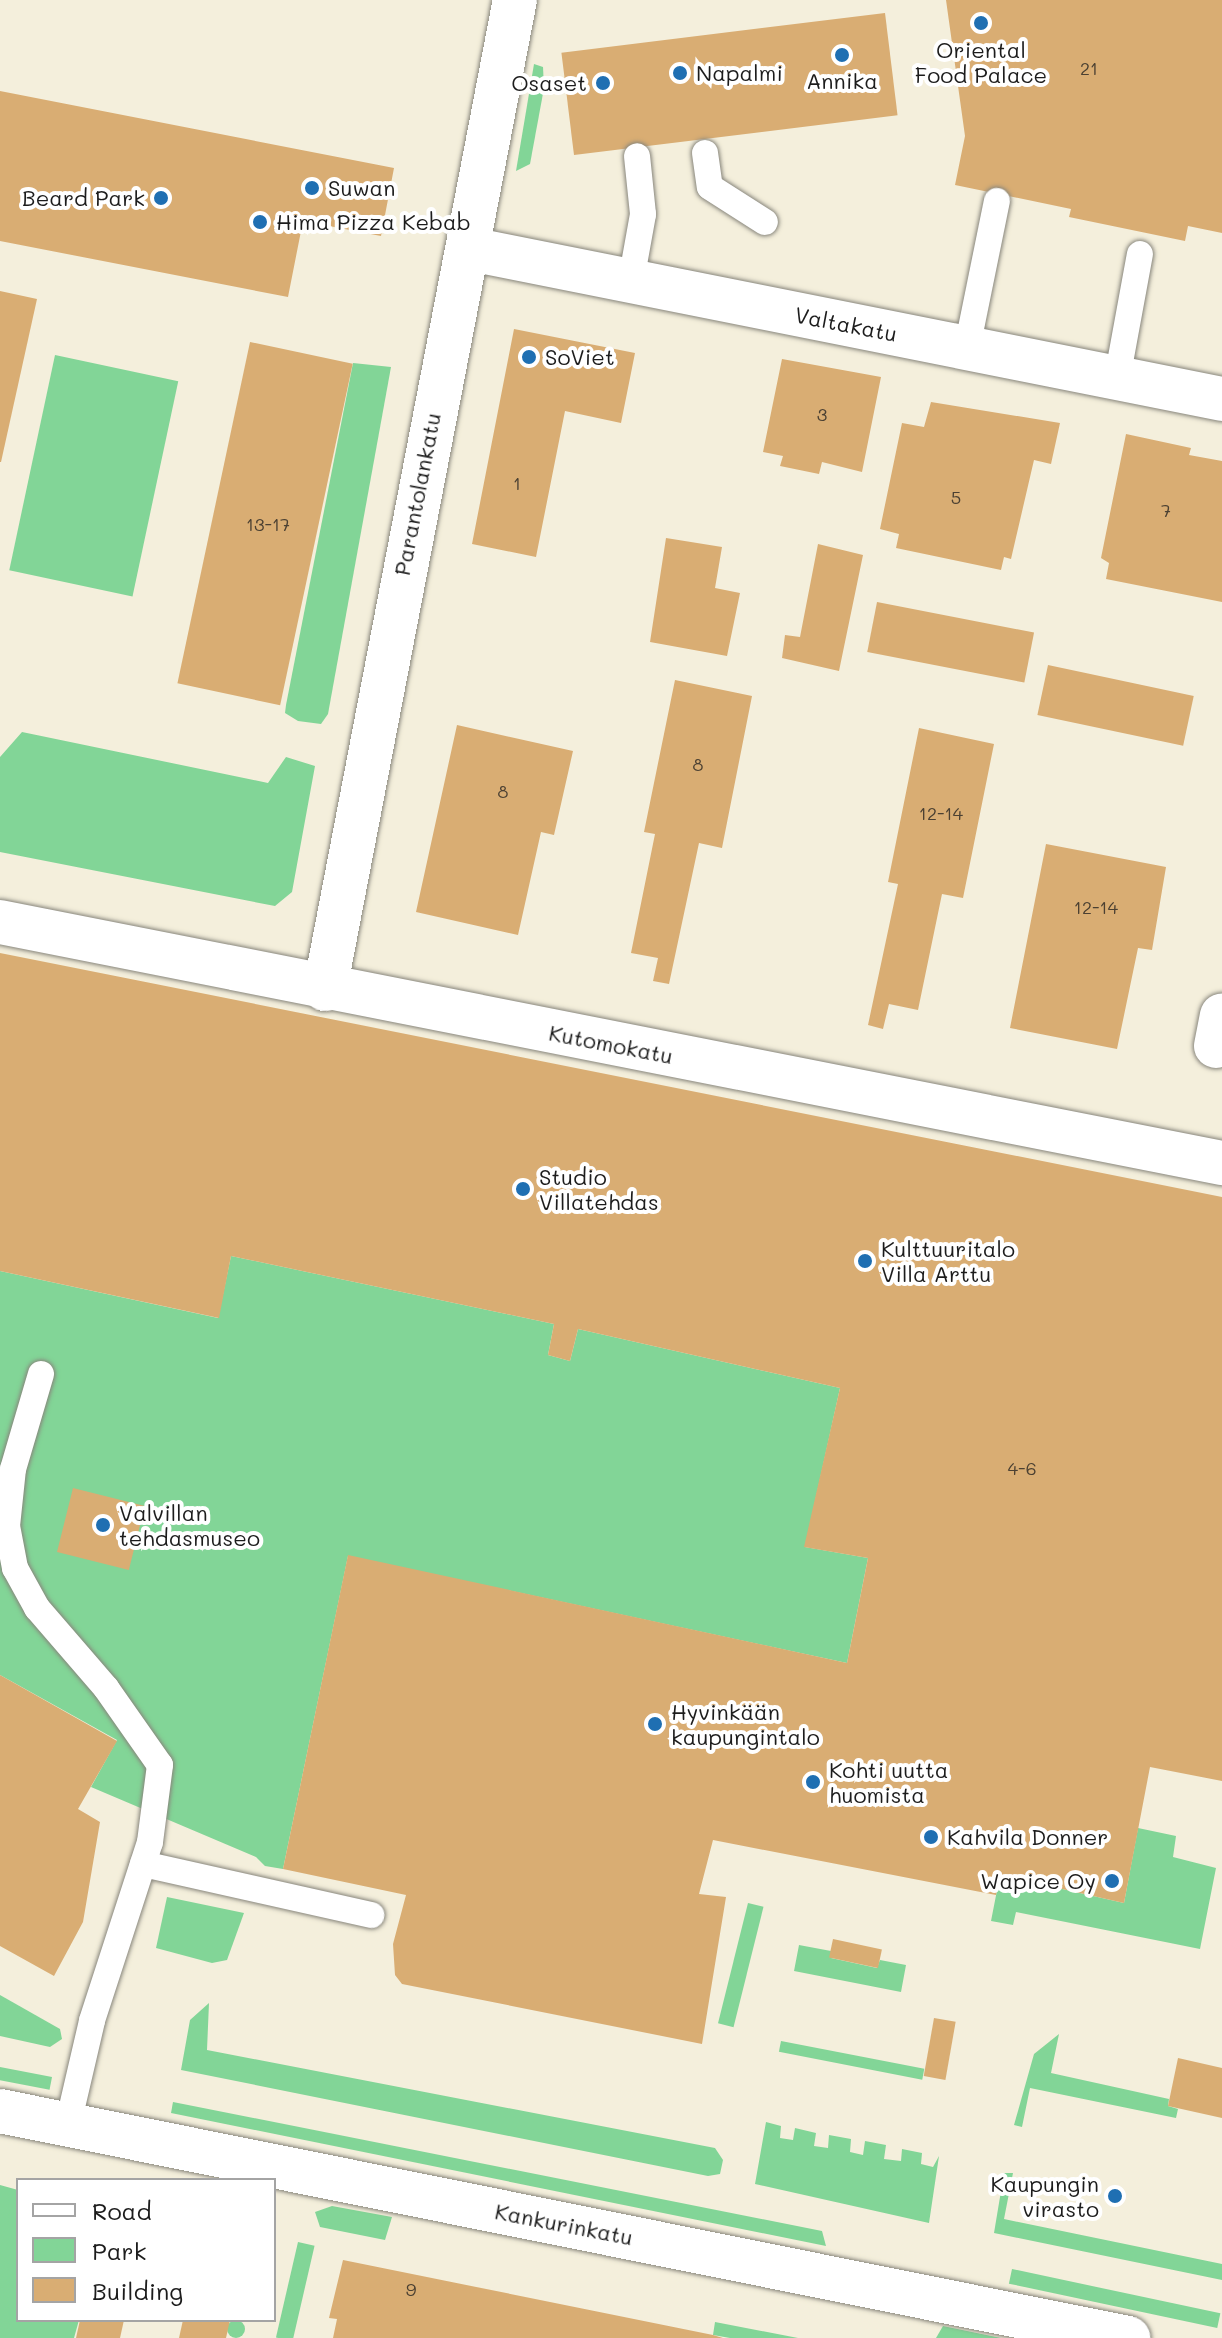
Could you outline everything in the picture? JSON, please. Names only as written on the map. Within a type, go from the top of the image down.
[{"type":"street","name":"Parantolankatu","points":[[325,989],[450,318],[470,249],[515,0]]},
{"type":"street","name":"Valtakatu","points":[[470,249],[1222,399]]},
{"type":"street","name":"Kutomokatu","points":[[0,922],[325,989],[1222,1163]]},
{"type":"street","name":"Kankurinkatu","points":[[0,2111],[1128,2338]]},
{"type":"lane","points":[[705,153],[710,187],[765,222]]},
{"type":"lane","points":[[631,281],[643,214],[637,156]]},
{"type":"lane","points":[[967,348],[997,201]]},
{"type":"lane","points":[[1117,379],[1140,254]]},
{"type":"lane","points":[[41,1374],[13,1469],[7,1526],[15,1568],[37,1608],[106,1688],[160,1765],[143,1864],[92,2021],[68,2124]]},
{"type":"lane","points":[[143,1864],[371,1915]]},
{"type":"green space","points":[[534,64],[543,67],[544,88],[530,164],[516,171]]},
{"type":"green space","points":[[55,355],[178,381],[133,596],[9,570]]},
{"type":"green space","points":[[353,363],[391,367],[328,714],[321,724],[298,721],[285,713]]},
{"type":"green space","points":[[22,732],[268,783],[286,757],[315,766],[292,892],[275,906],[0,852],[0,757]]},
{"type":"green space","points":[[231,1256],[554,1324],[548,1355],[570,1361],[578,1329],[840,1388],[805,1547],[868,1558],[847,1663],[348,1556],[283,1869],[265,1866],[256,1857],[91,1787],[117,1740],[0,1675],[0,1271],[218,1318]]},
{"type":"green space","points":[[1138,1828],[1176,1836],[1173,1857],[1216,1868],[1200,1949],[1016,1912],[1013,1925],[991,1921],[1000,1875],[1124,1903]]},
{"type":"green space","points":[[167,1897],[244,1913],[227,1960],[212,1963],[156,1948]]},
{"type":"green space","points":[[748,1903],[764,1907],[734,2027],[718,2023]]},
{"type":"green space","points":[[799,1945],[831,1951],[831,1958],[877,1968],[880,1960],[906,1965],[901,1992],[794,1971]]},
{"type":"green space","points":[[0,1995],[60,2029],[62,2039],[50,2047],[0,2036]]},
{"type":"green space","points":[[209,2003],[207,2050],[715,2148],[723,2160],[720,2174],[708,2176],[181,2070],[190,2020]]},
{"type":"green space","points":[[1059,2034],[1051,2073],[1169,2099],[1168,2106],[1178,2109],[1176,2118],[1030,2088],[1022,2127],[1014,2125],[1034,2054]]},
{"type":"green space","points":[[781,2041],[924,2069],[922,2080],[779,2052]]},
{"type":"green space","points":[[0,2067],[52,2077],[50,2090],[0,2080]]},
{"type":"green space","points":[[173,2102],[822,2231],[826,2246],[171,2113]]},
{"type":"green space","points":[[766,2122],[781,2126],[780,2138],[793,2140],[795,2128],[816,2133],[814,2146],[828,2148],[829,2135],[851,2139],[850,2152],[863,2155],[865,2141],[886,2145],[884,2159],[901,2161],[902,2149],[922,2153],[921,2164],[933,2167],[939,2156],[929,2223],[755,2184]]},
{"type":"green space","points":[[1004,2173],[1013,2173],[1004,2219],[1222,2264],[1222,2280],[994,2233]]},
{"type":"green space","points":[[0,2185],[16,2189],[16,2322],[78,2322],[74,2338],[0,2338]]},
{"type":"green space","points":[[332,2206],[392,2217],[385,2240],[320,2227],[315,2212]]},
{"type":"green space","points":[[298,2242],[315,2246],[293,2338],[276,2337]]},
{"type":"green space","points":[[1012,2269],[1220,2313],[1217,2328],[1009,2284]]},
{"type":"green space","points":[[229,2322],[243,2322],[245,2333],[240,2338],[232,2338],[227,2333]]},
{"type":"green space","points":[[715,2322],[798,2338],[713,2335]]},
{"type":"green space","points":[[943,2326],[1001,2338],[936,2338]]},
{"type":"building","points":[[946,0],[1222,0],[1222,233],[1188,226],[1185,241],[1069,217],[1071,209],[955,185],[965,136]]},
{"type":"building","points":[[885,13],[898,115],[574,155],[561,53]]},
{"type":"building","points":[[0,91],[394,168],[381,236],[303,221],[288,297],[0,241]]},
{"type":"building","points":[[0,291],[37,299],[1,462],[0,462]]},
{"type":"building","points":[[514,329],[635,353],[621,423],[565,411],[536,557],[472,544]]},
{"type":"building","points":[[250,342],[353,364],[280,705],[177,683]]},
{"type":"building","points":[[782,359],[881,377],[862,472],[822,462],[819,474],[780,466],[783,456],[763,452]]},
{"type":"building","points":[[931,402],[1060,423],[1051,464],[1034,460],[1011,559],[1004,557],[1001,570],[896,548],[899,534],[880,529],[902,423],[924,427]]},
{"type":"building","points":[[1126,434],[1191,448],[1189,455],[1222,461],[1222,602],[1106,579],[1109,563],[1101,558]]},
{"type":"building","points":[[666,538],[722,547],[715,588],[740,593],[727,656],[650,642]]},
{"type":"building","points":[[818,544],[863,555],[839,671],[782,658],[785,635],[800,637]]},
{"type":"building","points":[[877,602],[1034,633],[1024,683],[867,652]]},
{"type":"building","points":[[1048,665],[1194,696],[1183,746],[1037,715]]},
{"type":"building","points":[[675,680],[752,696],[722,848],[699,843],[669,984],[653,981],[658,958],[631,953],[655,834],[644,832]]},
{"type":"building","points":[[457,725],[573,751],[554,835],[541,832],[518,935],[416,912]]},
{"type":"building","points":[[919,728],[994,744],[963,898],[942,894],[918,1010],[889,1004],[883,1029],[868,1025],[898,884],[888,882]]},
{"type":"building","points":[[1046,844],[1166,867],[1152,950],[1138,948],[1117,1049],[1010,1028]]},
{"type":"building","points":[[0,953],[1222,1197],[1222,1781],[1150,1767],[1124,1903],[1000,1875],[996,1895],[713,1840],[699,1894],[726,1897],[702,2044],[402,1984],[395,1975],[393,1944],[406,1895],[283,1869],[348,1555],[847,1663],[868,1558],[804,1547],[840,1388],[578,1329],[570,1361],[548,1355],[554,1324],[231,1256],[219,1318],[0,1271]]},
{"type":"building","points":[[73,1488],[145,1506],[129,1570],[57,1552]]},
{"type":"building","points":[[0,1675],[117,1741],[78,1809],[100,1822],[83,1922],[54,1976],[0,1946]]},
{"type":"building","points":[[833,1939],[882,1949],[878,1968],[829,1958]]},
{"type":"building","points":[[934,2018],[956,2022],[945,2080],[924,2076]]},
{"type":"building","points":[[1178,2058],[1222,2068],[1222,2118],[1168,2106]]},
{"type":"building","points":[[343,2260],[723,2338],[333,2338],[337,2319],[329,2318]]},
{"type":"building","points":[[80,2322],[124,2322],[120,2338],[76,2338]]},
{"type":"building","points":[[183,2322],[230,2322],[226,2338],[179,2338]]},
{"type":"place","name":"Oriental Food Palace","points":[[981,23]]},
{"type":"place","name":"Annika","points":[[842,55]]},
{"type":"place","name":"Napalmi","points":[[680,73]]},
{"type":"place","name":"Osaset","points":[[603,83]]},
{"type":"place","name":"Suwan","points":[[312,188]]},
{"type":"place","name":"Beard Park","points":[[161,198]]},
{"type":"place","name":"Hima Pizza Kebab","points":[[260,222]]},
{"type":"place","name":"SoViet","points":[[529,357]]},
{"type":"place","name":"Studio Villatehdas","points":[[523,1189]]},
{"type":"place","name":"Kulttuuritalo Villa Arttu","points":[[865,1261]]},
{"type":"place","name":"Valvillan tehdasmuseo","points":[[103,1525]]},
{"type":"place","name":"Hyvinkään kaupungintalo","points":[[655,1724]]},
{"type":"place","name":"Kohti uutta huomista","points":[[813,1782]]},
{"type":"place","name":"Kahvila Donner","points":[[931,1837]]},
{"type":"place","name":"Wapice Oy","points":[[1112,1881]]},
{"type":"place","name":"Kaupungin virasto","points":[[1115,2196]]}]
